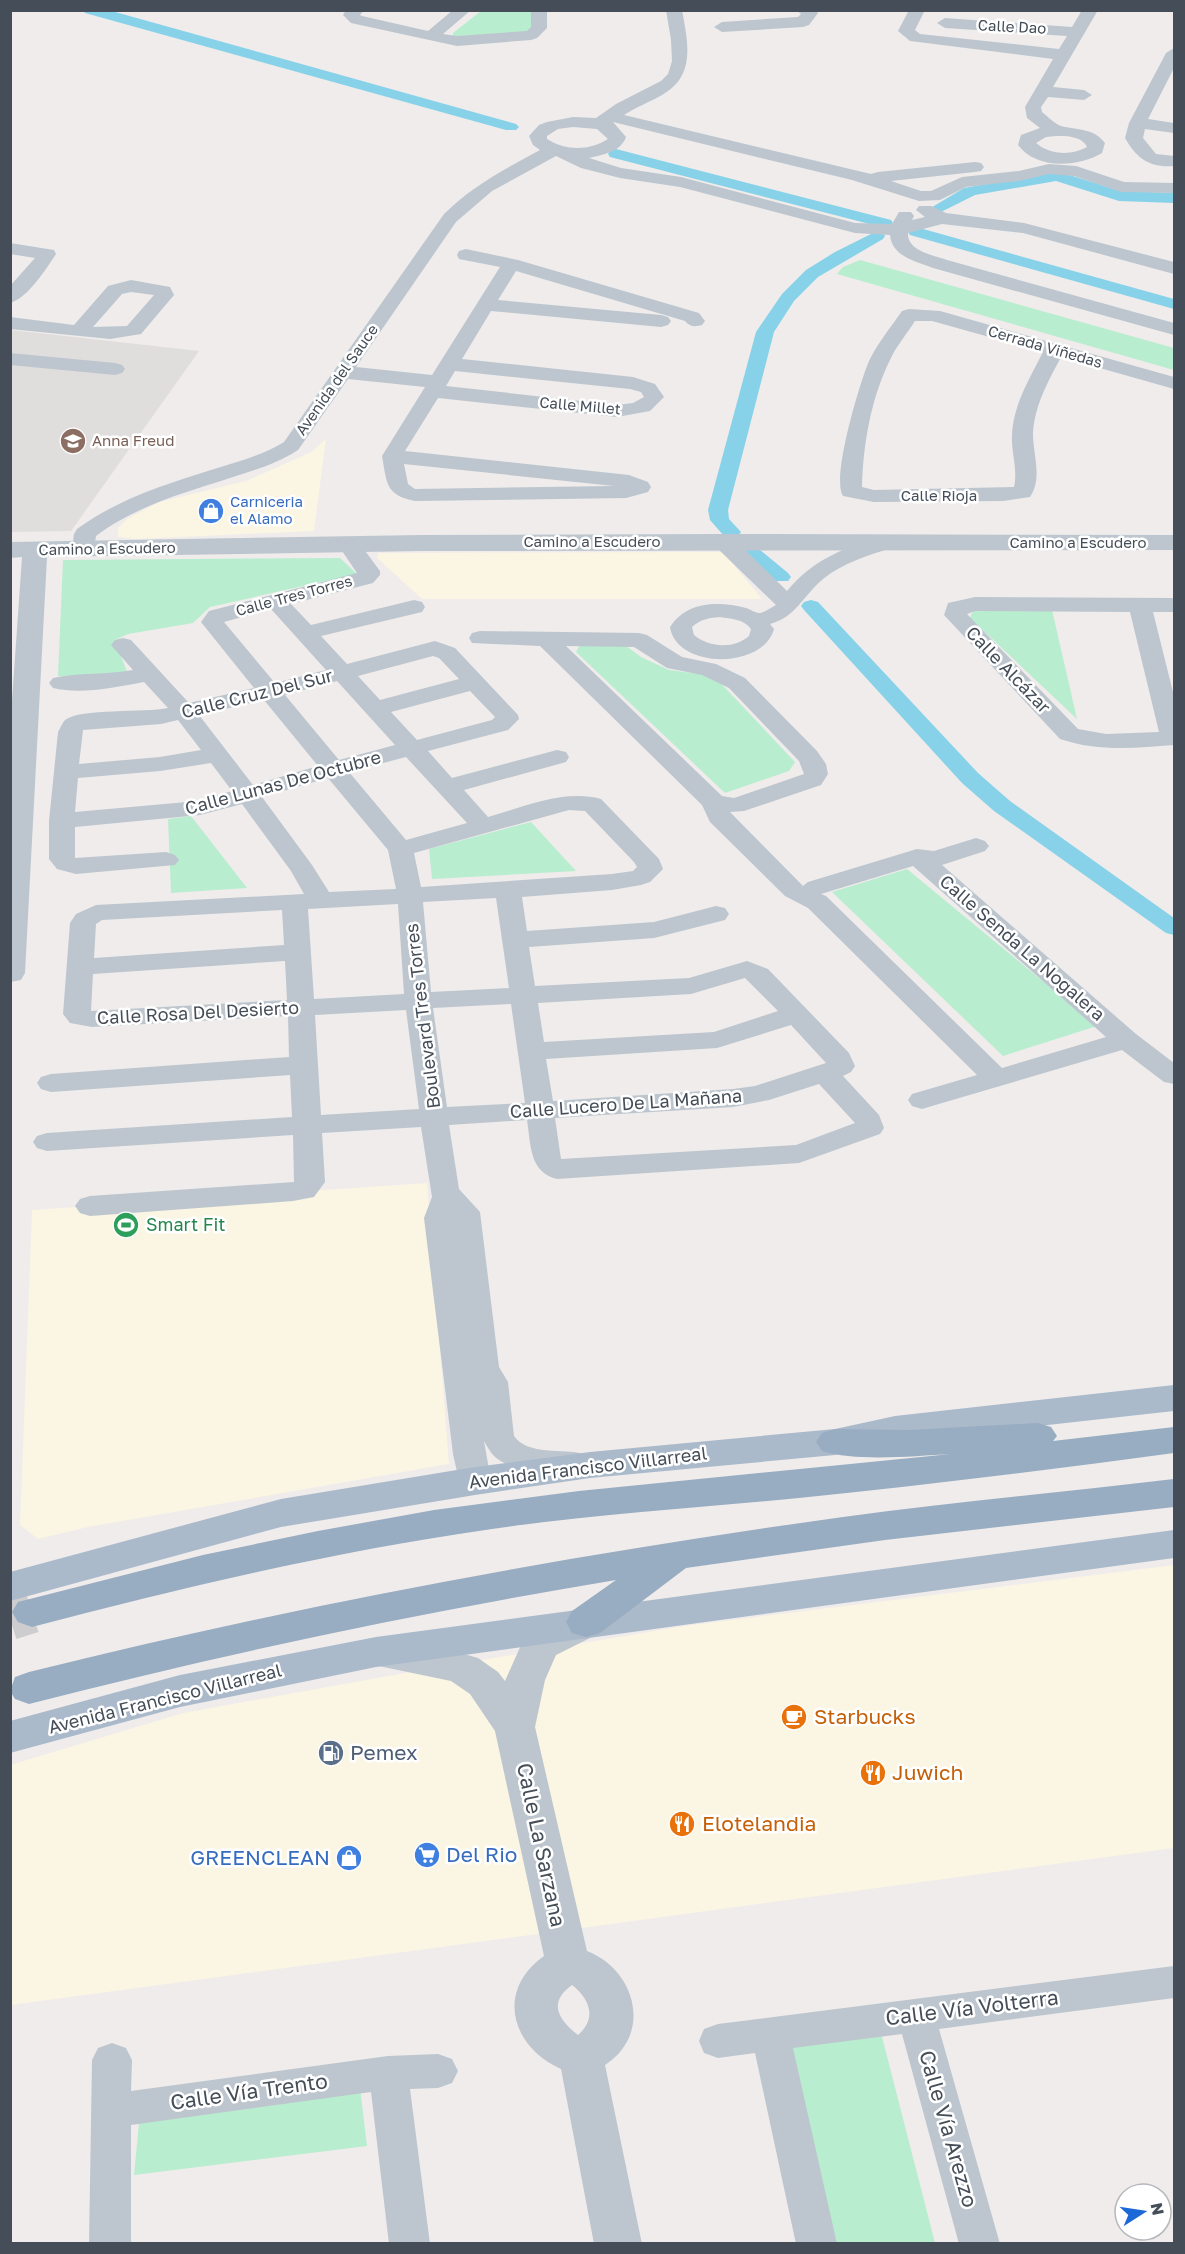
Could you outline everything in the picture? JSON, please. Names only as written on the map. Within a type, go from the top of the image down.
[{"type":"highway","points":[[835,1442],[909,1443],[1174,1430]]},
{"type":"highway","name":"Avenida Francisco Villarreal","points":[[21,1600],[105,1592],[269,1555],[491,1515],[603,1501],[837,1480],[1174,1440]]},
{"type":"highway","points":[[29,1688],[264,1630],[457,1592],[846,1531],[1174,1493]]},
{"type":"highway","points":[[586,1622],[675,1556]]},
{"type":"main road","name":"Avenida Francisco Villarreal","points":[[21,1600],[281,1513],[475,1481],[590,1465],[835,1442],[895,1429],[1174,1398]]},
{"type":"main road","name":"Avenida Francisco Villarreal","points":[[10,1737],[180,1691],[375,1652],[1174,1544]]},
{"type":"street","points":[[430,37],[464,10]]},
{"type":"street","points":[[354,14],[430,37],[457,41],[531,35],[539,28],[539,10]]},
{"type":"street","points":[[604,120],[661,90],[670,83],[680,68],[681,54],[674,10]]},
{"type":"street","points":[[722,27],[755,18],[803,22],[810,13],[804,10]]},
{"type":"street","points":[[1056,130],[1033,114],[1032,107],[1060,52],[1077,32],[1090,10]]},
{"type":"street","points":[[914,16],[906,31],[916,38],[1060,52]]},
{"type":"street","name":"Calle Dao","points":[[914,16],[1077,32]]},
{"type":"street","points":[[1021,95],[1044,55],[1060,52]]},
{"type":"street","points":[[1137,136],[1166,85],[1173,58]]},
{"type":"street","points":[[1042,91],[1084,95]]},
{"type":"street","points":[[559,151],[602,150],[616,141],[618,136],[604,120]]},
{"type":"street","points":[[942,218],[929,198],[858,176],[604,120],[573,122],[549,127],[541,131],[538,136],[538,141],[587,164],[621,173],[681,182],[855,228],[898,230],[942,218],[1024,228],[1174,268]]},
{"type":"street","points":[[1039,154],[1027,145],[1028,131],[1056,130],[1082,134],[1094,143],[1174,128]]},
{"type":"street","points":[[1137,136],[1152,161],[1174,161]]},
{"type":"street","points":[[858,176],[891,177],[957,170],[1039,154],[1074,157],[1090,153],[1094,143]]},
{"type":"street","name":"Avenida del Sauce","points":[[83,549],[85,534],[118,511],[139,501],[281,453],[297,439],[428,249],[465,201],[488,185],[559,151]]},
{"type":"street","points":[[1174,188],[1121,187],[1076,171],[1059,169],[962,182],[906,211],[898,230],[898,243],[913,253],[940,264],[1174,329]]},
{"type":"street","points":[[929,198],[944,180],[957,170]]},
{"type":"street","points":[[10,248],[47,254],[46,258],[10,297]]},
{"type":"street","points":[[466,255],[511,264],[692,317],[695,321],[684,323],[485,305]]},
{"type":"street","points":[[392,456],[629,482],[640,487],[626,492],[415,495],[406,493],[398,486],[392,456],[511,264]]},
{"type":"street","name":"Cerrada Viñedas","points":[[856,494],[849,488],[865,397],[886,349],[905,318],[916,314],[933,315],[1174,383]]},
{"type":"street","points":[[10,323],[80,330]]},
{"type":"street","name":"Calle Rioja","points":[[856,494],[992,496],[1022,492],[1025,484],[1022,435],[1029,400],[1055,349]]},
{"type":"street","points":[[10,359],[115,369]]},
{"type":"street","points":[[347,366],[442,377]]},
{"type":"street","name":"Calle Millet","points":[[442,377],[633,383],[648,388],[654,397],[651,403],[644,407],[617,411],[442,377]]},
{"type":"street","points":[[724,542],[789,604]]},
{"type":"street","name":"Camino a Escudero","points":[[23,550],[724,542],[1174,543]]},
{"type":"street","points":[[758,620],[782,613],[807,581],[826,566],[849,554],[884,543]]},
{"type":"street","name":"Calle Tres Torres","points":[[217,616],[369,575],[367,567],[349,545]]},
{"type":"street","points":[[11,956],[23,550]]},
{"type":"street","points":[[276,601],[483,826],[400,849]]},
{"type":"street","name":"Calle Alcázar","points":[[1174,605],[975,604],[956,608],[954,611],[955,615],[1069,734],[1077,738],[1099,741],[1174,738]]},
{"type":"street","points":[[1140,605],[1174,738]]},
{"type":"street","points":[[306,633],[414,607]]},
{"type":"street","points":[[480,638],[632,639],[648,644],[675,663],[705,659],[738,651],[759,642],[764,635],[763,627],[758,620],[735,611],[720,610],[694,615],[681,627],[681,635],[687,642],[705,659],[718,673],[736,682],[814,764],[816,774],[812,780],[804,784],[724,804]]},
{"type":"street","name":"Boulevard Tres Torres","points":[[217,616],[212,622],[214,627],[400,849],[410,896],[418,1001],[444,1189],[447,1197],[465,1212],[472,1368]]},
{"type":"street","points":[[546,639],[724,804]]},
{"type":"street","points":[[657,650],[687,642]]},
{"type":"street","points":[[90,1206],[304,1190],[310,1182],[297,952],[308,901],[303,870],[184,712],[123,645]]},
{"type":"street","name":"Calle Cruz Del Sur","points":[[67,772],[71,728],[82,722],[161,717],[269,692],[429,649],[442,650],[475,682]]},
{"type":"street","points":[[61,683],[110,681],[149,674]]},
{"type":"street","points":[[375,709],[475,682]]},
{"type":"street","name":"Calle Lunas De Octubre","points":[[62,821],[200,808],[333,769],[505,723],[506,715],[475,682]]},
{"type":"street","points":[[166,860],[76,866],[66,864],[62,859],[62,821],[67,772],[160,764],[216,755]]},
{"type":"street","points":[[447,787],[557,757]]},
{"type":"street","name":"Calle Rosa Del Desierto","points":[[418,1001],[85,1019],[77,1014],[83,923],[96,913],[508,890],[641,877],[650,869],[649,865],[588,802],[568,803],[483,826]]},
{"type":"street","points":[[724,804],[720,817],[794,891],[817,895],[996,1078]]},
{"type":"street","name":"Calle Senda La Nogalera","points":[[817,895],[917,857],[936,859],[976,846]]},
{"type":"street","name":"Calle Senda La Nogalera","points":[[917,857],[1126,1040],[1174,1076]]},
{"type":"street","points":[[418,1001],[524,995],[691,986],[747,969],[759,975],[839,1059],[841,1065],[824,1073],[869,1121],[870,1128],[799,1154],[557,1170],[547,1159],[541,1111],[532,1051],[524,995],[516,940],[508,890]]},
{"type":"street","points":[[516,940],[654,930],[716,914]]},
{"type":"street","points":[[81,967],[297,952]]},
{"type":"street","points":[[532,1051],[717,1040],[796,1014]]},
{"type":"street","name":"Calle Senda La Nogalera","points":[[921,1100],[1126,1040]]},
{"type":"street","points":[[51,1083],[304,1065]]},
{"type":"street","name":"Calle Lucero De La Mañana","points":[[47,1142],[733,1098],[759,1094],[824,1073]]},
{"type":"street","points":[[472,1368],[492,1382],[498,1438],[506,1449],[526,1459],[559,1460],[590,1465]]},
{"type":"street","points":[[472,1368],[469,1454],[475,1481]]},
{"type":"street","name":"Calle La Sarzana","points":[[515,1727],[525,1680],[540,1645],[586,1622]]},
{"type":"street","name":"Calle La Sarzana","points":[[375,1652],[434,1661],[464,1669],[484,1683],[515,1727],[568,1963]]},
{"type":"street","points":[[568,1963],[583,1967],[597,1977],[607,1990],[612,2006],[612,2022],[606,2037],[595,2050],[581,2056],[553,2044],[543,2033],[536,2013],[537,1993],[544,1981],[568,1963]]},
{"type":"street","name":"Calle Vía Volterra","points":[[718,2041],[1174,1982]]},
{"type":"street","name":"Calle Vía Arezzo","points":[[916,2015],[980,2244]]},
{"type":"street","points":[[770,2034],[817,2244]]},
{"type":"street","points":[[581,2056],[618,2244]]},
{"type":"street","points":[[110,2244],[112,2060]]},
{"type":"street","name":"Calle Vía Trento","points":[[110,2111],[388,2073],[438,2070]]},
{"type":"street","points":[[388,2073],[410,2244]]},
{"type":"shaded area","name":"Anna Freud","points":[[11,330],[199,351],[71,531],[11,532]]},
{"type":"shaded area","points":[[326,439],[314,531],[137,539],[118,537],[118,528],[127,519],[159,502],[246,481],[311,452]]},
{"type":"shaded area","points":[[723,552],[762,599],[422,599],[377,558],[378,553]]},
{"type":"shaded area","points":[[427,1183],[449,1464],[88,1527],[38,1539],[20,1525],[32,1210]]},
{"type":"shaded area","points":[[1174,1565],[1174,1848],[11,2005],[10,1765],[183,1713],[405,1673],[684,1626]]},
{"type":"green space","points":[[481,11],[533,11],[534,32],[453,37],[453,33]]},
{"type":"green space","points":[[860,260],[1174,348],[1174,370],[837,274],[843,267]]},
{"type":"green space","points":[[340,558],[357,574],[210,607],[193,623],[128,634],[115,640],[127,672],[110,675],[58,676],[63,560]]},
{"type":"green space","points":[[974,608],[1052,610],[1077,719],[970,618]]},
{"type":"green space","points":[[581,643],[625,645],[641,657],[669,670],[714,676],[795,762],[789,771],[725,793],[576,652]]},
{"type":"green space","points":[[191,816],[247,888],[171,893],[168,819]]},
{"type":"green space","points":[[531,822],[576,871],[432,879],[429,849]]},
{"type":"green space","points":[[907,869],[1097,1026],[1003,1056],[832,892]]},
{"type":"green space","points":[[881,2033],[935,2243],[831,2243],[784,2042]]},
{"type":"green space","points":[[359,2080],[367,2146],[134,2175],[140,2113]]},
{"type":"waterway","points":[[90,10],[511,127]]},
{"type":"waterway","points":[[616,154],[885,223]]},
{"type":"waterway","points":[[937,209],[970,191],[1057,176],[1119,196],[1174,198]]},
{"type":"waterway","points":[[916,232],[1174,304]]},
{"type":"waterway","points":[[731,532],[720,520],[718,510],[765,332],[788,298],[812,274],[877,236]]},
{"type":"waterway","points":[[747,549],[781,577]]},
{"type":"waterway","points":[[811,606],[970,778],[1002,806],[1174,928]]},
{"type":"tunnel","points":[[10,1619],[32,1612]]},
{"type":"place","name":"Anna Freud","points":[[73,441]]},
{"type":"place","name":"Carniceria el Alamo","points":[[211,511]]},
{"type":"place","name":"Smart Fit","points":[[126,1225]]},
{"type":"place","name":"Starbucks","points":[[794,1717]]},
{"type":"place","name":"Pemex","points":[[331,1753]]},
{"type":"place","name":"Juwich","points":[[873,1773]]},
{"type":"place","name":"Elotelandia","points":[[682,1824]]},
{"type":"place","name":"Del Rio","points":[[427,1855]]},
{"type":"place","name":"GREENCLEAN","points":[[349,1858]]}]
